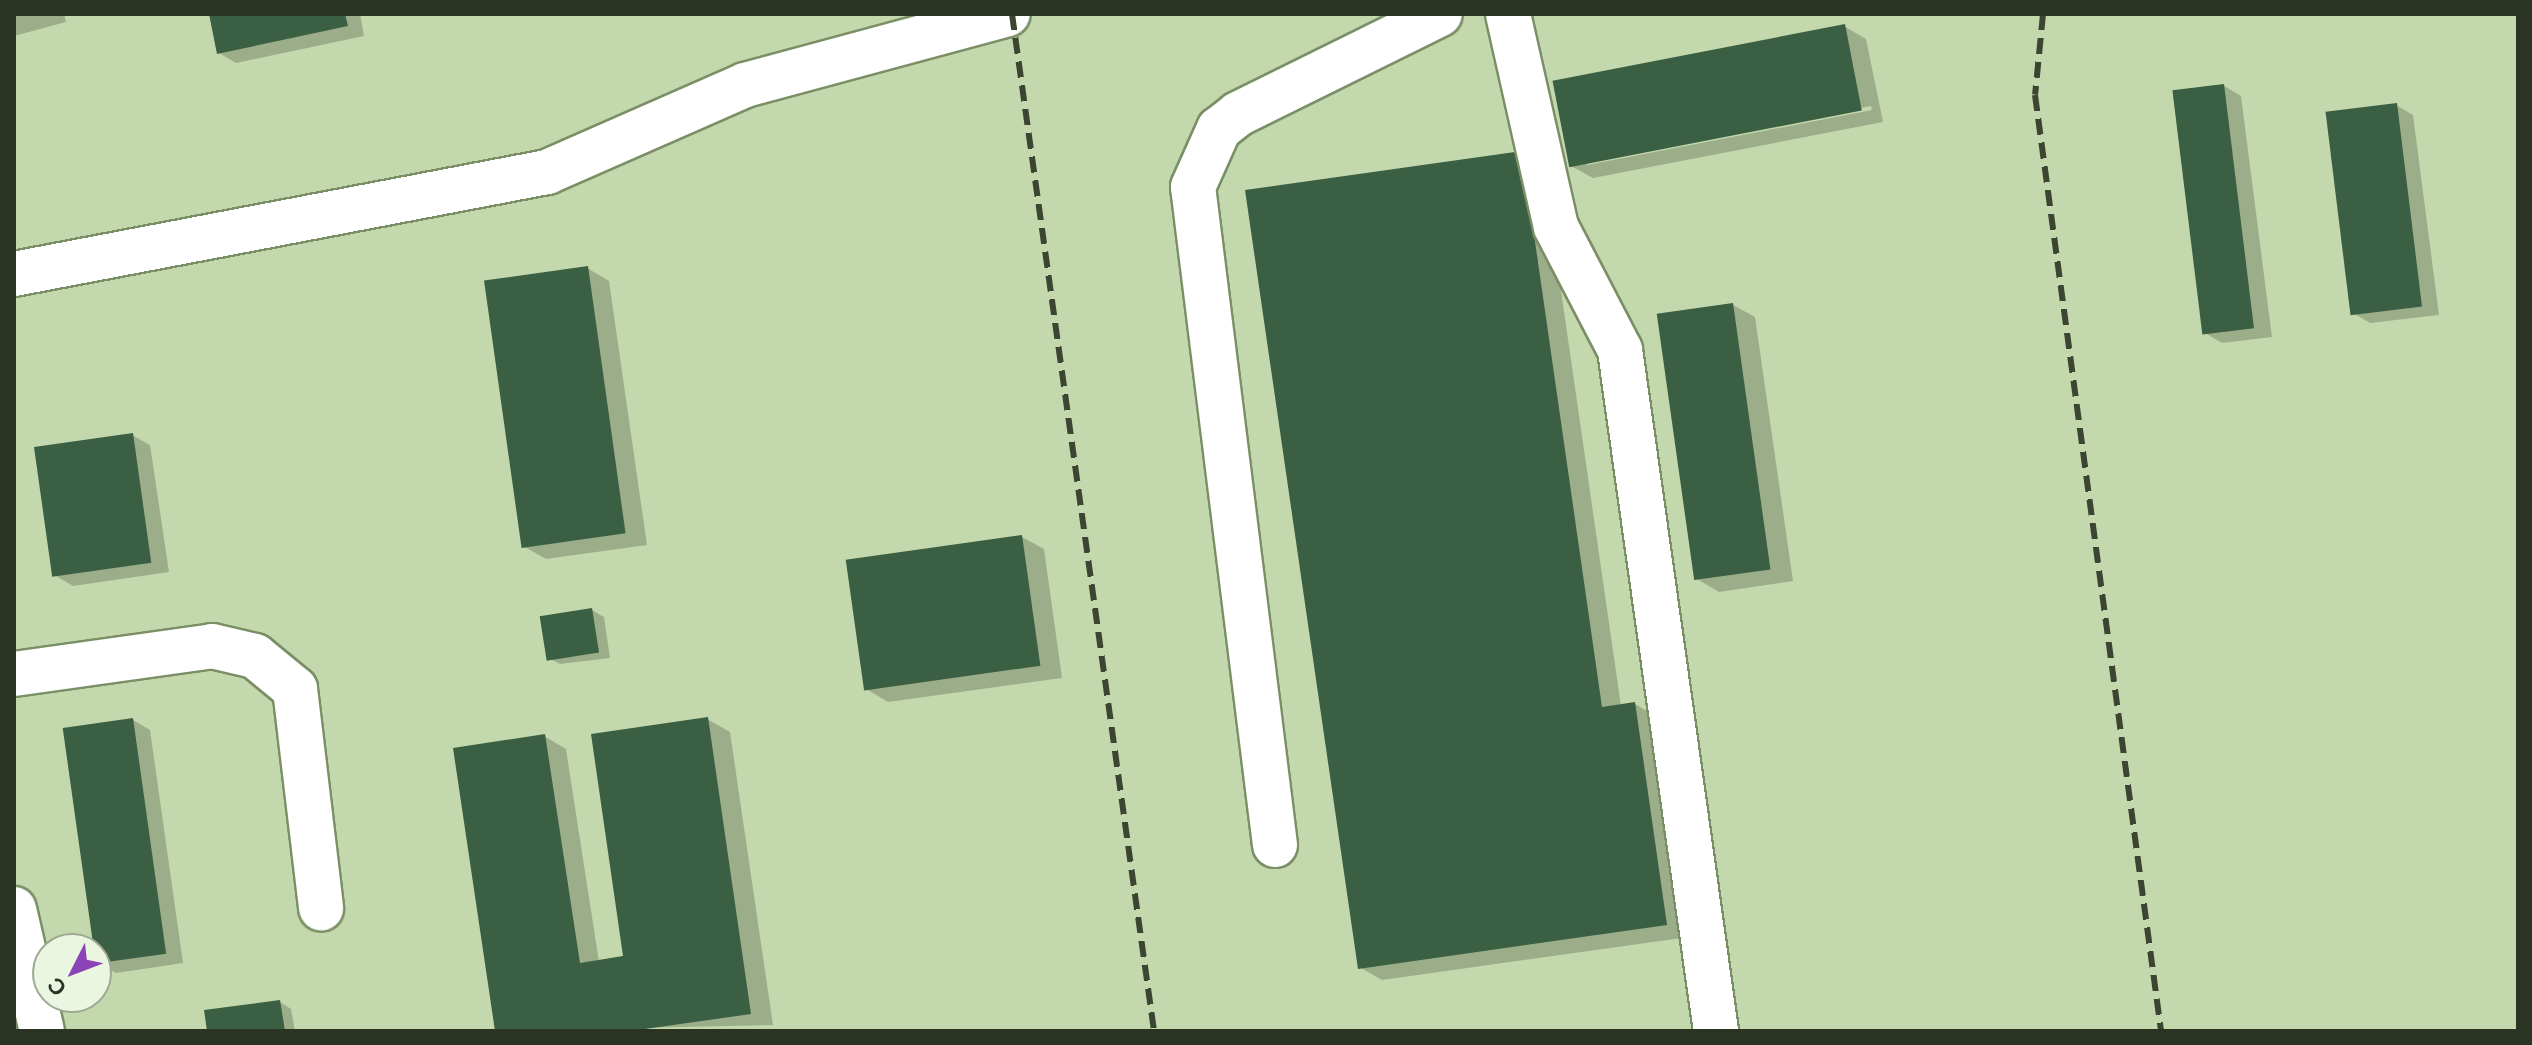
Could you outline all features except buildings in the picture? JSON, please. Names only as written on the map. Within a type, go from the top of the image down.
[{"type":"lane","points":[[14,274],[547,172],[745,85],[1008,14]]},
{"type":"lane","points":[[1275,845],[1193,187],[1219,129],[1238,114],[1440,14]]},
{"type":"lane","points":[[1508,14],[1556,227],[1620,350],[1716,1031]]},
{"type":"lane","points":[[14,674],[212,646],[255,656],[295,689],[321,908]]},
{"type":"lane","points":[[14,909],[42,1031]]},
{"type":"railway","points":[[1012,14],[1154,1031]]},
{"type":"railway","points":[[2043,14],[2035,95],[2161,1031]]}]
